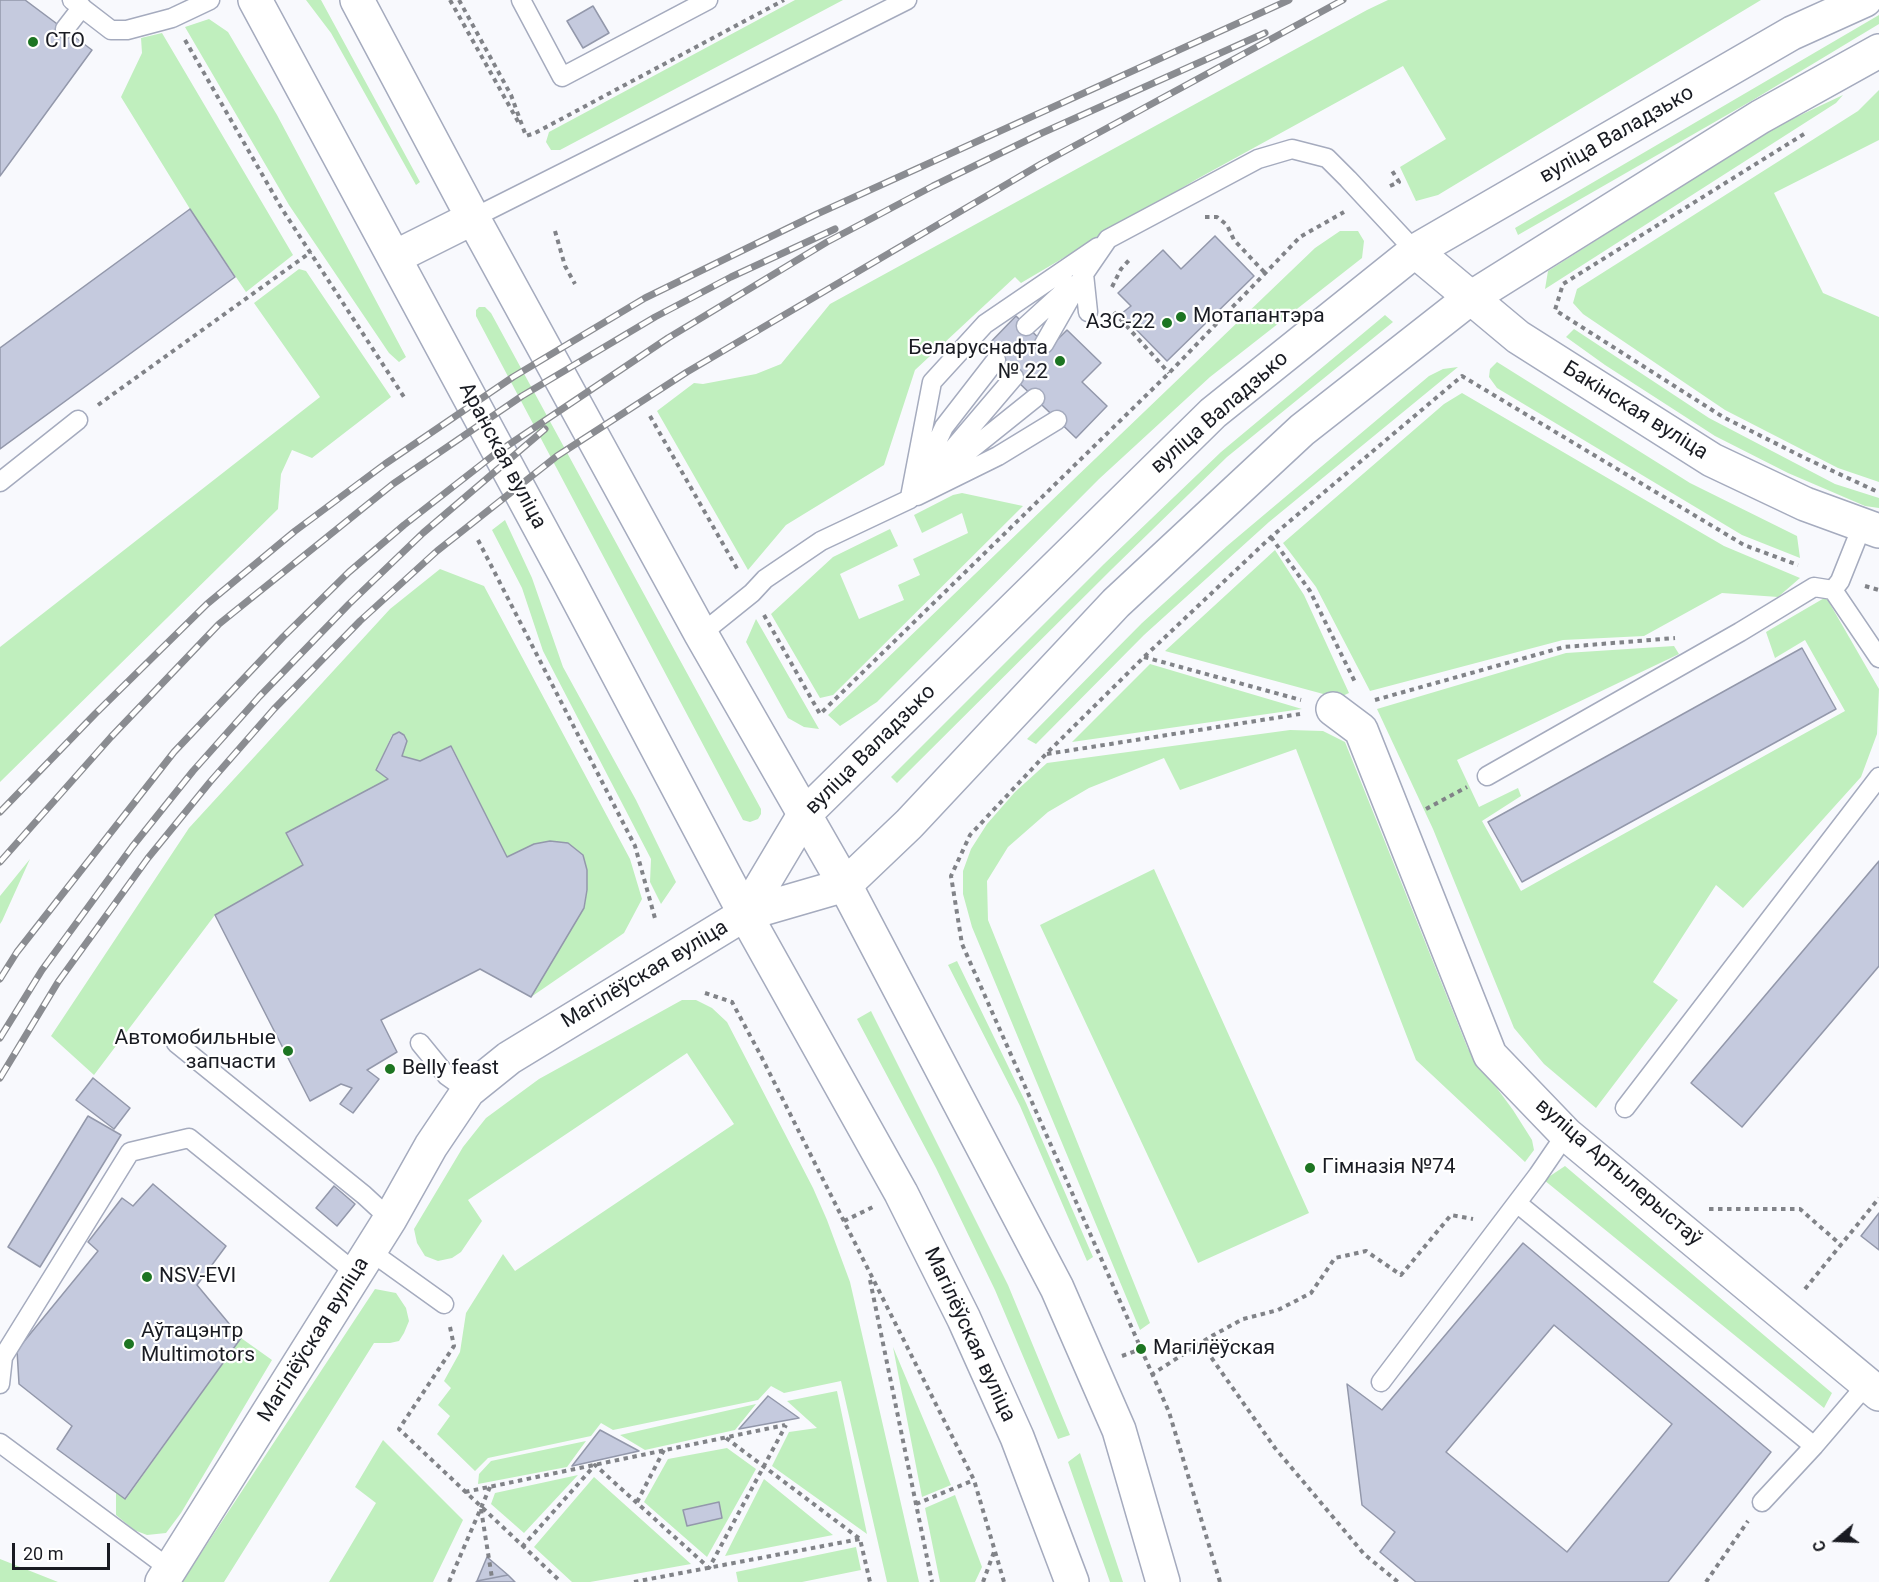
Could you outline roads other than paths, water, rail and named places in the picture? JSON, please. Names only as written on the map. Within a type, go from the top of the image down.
[{"type":"main road","name":"Аранская вуліца","points":[[255,0],[395,257],[745,914]]},
{"type":"main road","points":[[357,0],[473,218],[701,634],[845,885],[1057,1288],[1119,1430],[1163,1582]]},
{"type":"main road","name":"вуліца Валадзько","points":[[745,914],[804,815],[1213,413],[1415,251],[1792,33],[1865,0]]},
{"type":"main road","points":[[745,914],[845,885],[909,824],[1116,603],[1302,430],[1469,298],[1760,117],[1879,51]]},
{"type":"main road","points":[[395,257],[473,218]]},
{"type":"main road","name":"Бакінская вуліца","points":[[1415,251],[1518,337],[1712,460],[1805,504],[1871,528]]},
{"type":"main road","name":"вуліца Артылерыстаў","points":[[1334,709],[1361,730],[1490,1055],[1566,1134],[1873,1389]]},
{"type":"main road","name":"Магілёўская вуліца","points":[[166,1575],[390,1219],[431,1146],[468,1091],[509,1058],[745,914],[901,1193],[964,1318],[1028,1461],[1072,1582]]},
{"type":"lane","points":[[65,29],[77,4],[111,30],[127,30],[172,18],[210,0]]},
{"type":"lane","points":[[521,0],[562,77],[708,0]]},
{"type":"lane","points":[[473,218],[907,0]]},
{"type":"lane","points":[[910,499],[932,382],[985,324],[1108,239],[1258,159],[1292,148],[1327,158],[1415,251]]},
{"type":"lane","points":[[1044,344],[1084,274],[1108,239]]},
{"type":"lane","points":[[1084,274],[1088,312]]},
{"type":"lane","points":[[1026,326],[1084,274]]},
{"type":"lane","points":[[910,499],[945,427],[996,360]]},
{"type":"lane","points":[[910,499],[1014,377]]},
{"type":"lane","points":[[910,499],[1035,398]]},
{"type":"lane","points":[[0,482],[78,420]]},
{"type":"lane","points":[[701,634],[752,593],[765,579],[821,541],[998,456],[1057,420]]},
{"type":"lane","points":[[1836,585],[1871,528]]},
{"type":"lane","points":[[1836,585],[1879,658]]},
{"type":"lane","points":[[1487,776],[1740,632],[1814,587],[1836,585]]},
{"type":"lane","points":[[1625,1107],[1879,777]]},
{"type":"lane","points":[[176,1043],[364,1195],[390,1219]]},
{"type":"lane","points":[[420,1043],[447,1076],[468,1091]]},
{"type":"lane","points":[[1381,1382],[1517,1203],[1566,1134]]},
{"type":"lane","points":[[0,1384],[3,1358],[130,1152],[189,1138],[363,1262],[444,1304]]},
{"type":"lane","points":[[1517,1203],[1814,1446]]},
{"type":"lane","points":[[1762,1502],[1814,1446],[1873,1389]]},
{"type":"lane","points":[[0,1443],[166,1575]]},
{"type":"railway","points":[[0,812],[207,604],[295,531],[385,464],[513,377],[645,298],[817,214],[1289,0]]},
{"type":"railway","points":[[0,1078],[58,982],[148,858],[210,782],[274,709],[360,621],[437,551],[557,456],[687,372],[1041,164],[1343,0]]},
{"type":"railway","points":[[0,979],[17,952],[174,752],[283,637],[349,572],[404,525],[495,454],[668,338],[827,242],[933,186],[1042,133],[1265,33]]},
{"type":"railway","points":[[0,862],[111,737],[219,624],[393,484],[522,396],[655,317],[731,277],[835,229]]},
{"type":"railway","points":[[0,1038],[42,970],[132,847],[193,771],[259,697],[349,604],[423,533],[545,429]]},
{"type":"place","name":"СТО","points":[[33,42]]},
{"type":"place","name":"Мотапантэра","points":[[1181,317]]},
{"type":"place","name":"АЗС-22","points":[[1167,323]]},
{"type":"place","name":"Беларуснафта № 22","points":[[1060,361]]},
{"type":"place","name":"Автомобильные запчасти","points":[[288,1051]]},
{"type":"place","name":"Belly feast","points":[[390,1069]]},
{"type":"place","name":"Гімназія №74","points":[[1310,1168]]},
{"type":"place","name":"NSV-EVI","points":[[147,1277]]},
{"type":"place","name":"Аўтацэнтр Multimotors","points":[[129,1344]]},
{"type":"place","name":"Магілёўская","points":[[1141,1349]]}]
